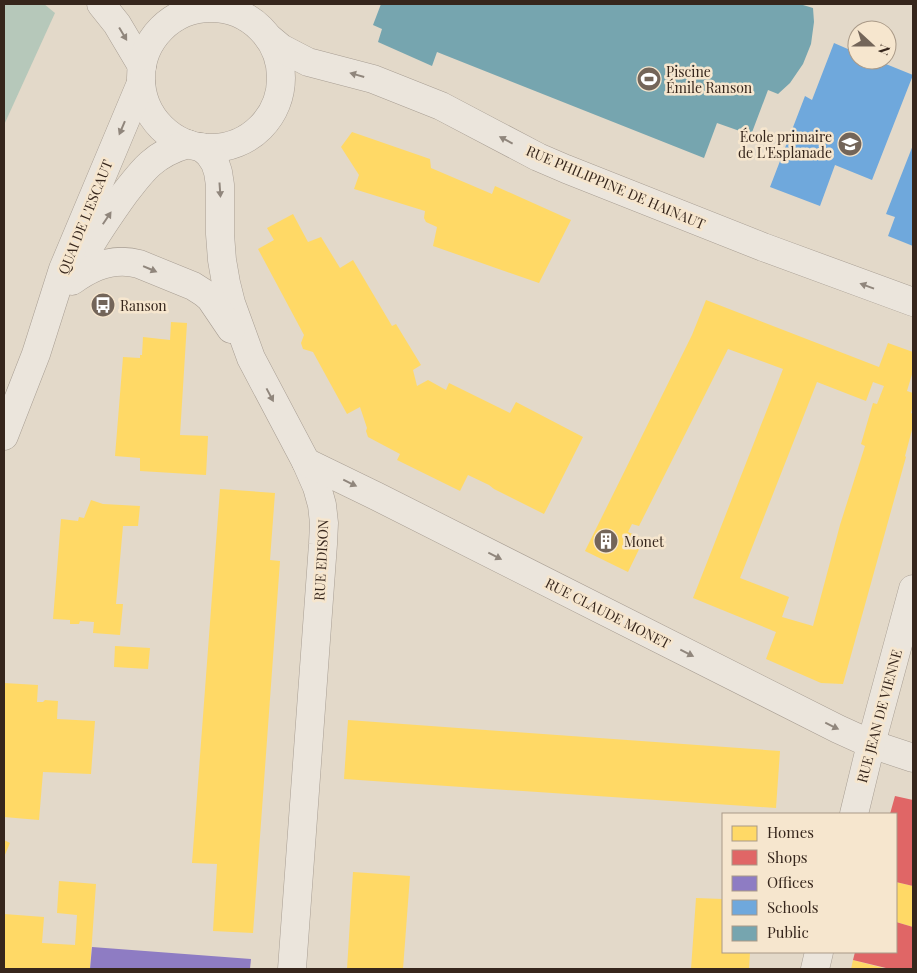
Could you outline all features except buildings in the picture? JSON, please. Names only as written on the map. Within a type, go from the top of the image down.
[{"type":"street","points":[[101,4],[117,24],[142,74],[145,101],[153,117],[172,136],[194,145],[220,147],[239,143],[255,133],[268,119],[277,102],[281,84],[278,55],[269,38],[241,8],[195,6],[196,9],[179,15],[164,26],[152,40],[142,74]]},
{"type":"street","name":"RUE PHILIPPINE DE HAINAUT","points":[[269,38],[281,48],[308,62],[373,79],[441,106],[566,169],[764,248],[913,302]]},
{"type":"street","name":"QUAI DE L'ESCAUT","points":[[4,436],[36,354],[63,269],[142,74]]},
{"type":"street","name":"QUAI DE L'ESCAUT","points":[[36,354],[85,255],[107,218],[130,187],[142,172],[158,158],[175,148],[194,145]]},
{"type":"street","name":"RUE EDISON","points":[[194,145],[209,154],[218,172],[222,260],[231,303],[251,358],[306,462],[317,487],[322,505],[324,523],[292,969]]},
{"type":"street","points":[[72,281],[84,272],[101,265],[111,262],[130,262],[193,286],[210,298],[251,358]]},
{"type":"street","name":"RUE CLAUDE MONET","points":[[306,462],[838,729],[871,744],[913,758]]},
{"type":"street","name":"RUE JEAN DE VIENNE","points":[[854,813],[913,589]]},
{"type":"street","points":[[815,969],[819,953]]},
{"type":"shaded area","points":[[4,4],[44,4],[55,13],[4,125]]},
{"type":"place","name":"Piscine Émile Ranson","points":[[649,79]]},
{"type":"place","name":"École primaire de L'Esplanade","points":[[850,144]]},
{"type":"place","name":"Ranson","points":[[103,305]]},
{"type":"place","name":"Monet","points":[[606,541]]}]
